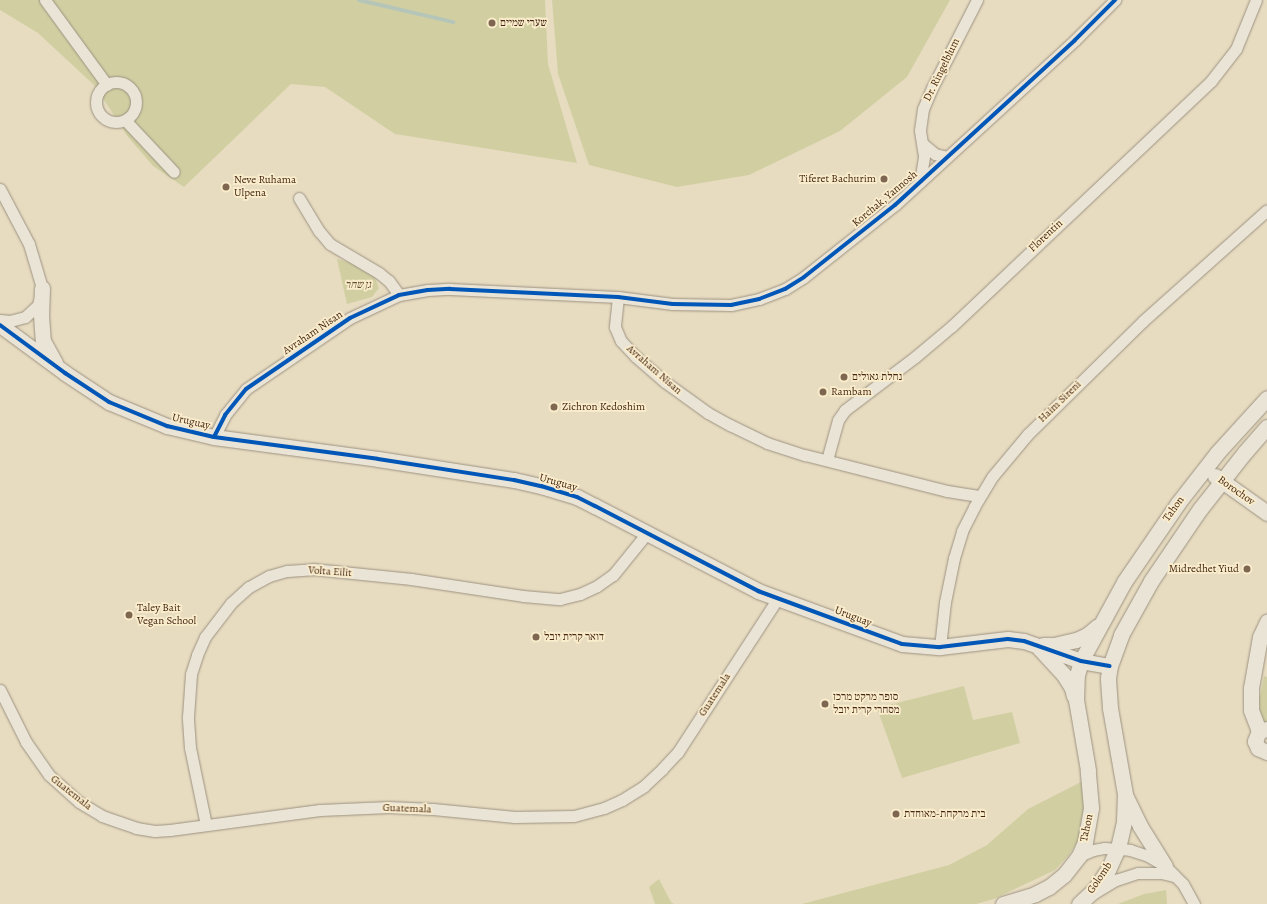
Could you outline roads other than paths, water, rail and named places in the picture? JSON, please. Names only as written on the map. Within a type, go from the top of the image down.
[{"type":"street","points":[[45,0],[107,85]]},
{"type":"street","name":"Dr. Ringelblum","points":[[920,182],[924,165],[923,144],[920,130],[923,109],[932,88],[977,0]]},
{"type":"street","name":"Korchak, Yannosh","points":[[618,297],[673,304],[731,306],[759,299],[785,289],[804,277],[895,204],[1075,40],[1115,0]]},
{"type":"street","name":"Florentin","points":[[827,460],[838,420],[845,410],[915,357],[952,326],[1211,81],[1236,50],[1256,0]]},
{"type":"street","points":[[113,83],[125,85],[134,93],[135,99],[133,111],[125,120],[111,122],[100,114],[96,101],[98,95],[107,85],[113,83]]},
{"type":"street","points":[[125,120],[174,172]]},
{"type":"street","points":[[923,144],[935,154],[947,157]]},
{"type":"street","points":[[0,188],[29,244],[42,288],[41,315],[43,341],[57,368]]},
{"type":"street","points":[[299,198],[319,231],[330,244],[390,281],[399,295]]},
{"type":"street","name":"Haim Sireni","points":[[940,648],[945,602],[954,558],[962,531],[979,496],[996,472],[1028,434],[1143,321],[1267,210]]},
{"type":"street","points":[[0,320],[10,321],[25,317],[38,305],[42,288]]},
{"type":"street","name":"Avraham Nisan","points":[[214,437],[225,415],[246,389],[350,318],[399,295],[428,290],[450,289],[618,297],[615,326],[621,341],[635,356],[665,382],[708,413],[767,443],[947,491],[979,496]]},
{"type":"street","name":"Uruguay","points":[[0,325],[57,368],[109,402],[167,426],[214,437],[378,459],[514,480],[577,497],[732,579],[778,598],[902,644],[940,648],[1008,639],[1036,645],[1081,661],[1110,666]]},
{"type":"street","name":"Tahon","points":[[1079,856],[1085,842],[1091,808],[1088,770],[1076,700],[1077,674],[1081,661],[1129,575],[1204,469],[1249,416],[1267,398]]},
{"type":"street","name":"Tahon","points":[[1079,856],[1093,850],[1118,848],[1124,821],[1125,794],[1110,708],[1110,666],[1121,635],[1151,581],[1200,509],[1267,427]]},
{"type":"street","name":"Borochov","points":[[1204,469],[1267,513]]},
{"type":"street","points":[[1200,509],[1223,498],[1238,498],[1251,502]]},
{"type":"street","name":"Volta Eilit","points":[[206,825],[190,748],[188,717],[191,674],[205,637],[231,603],[249,587],[269,576],[287,571],[313,569],[411,579],[523,596],[560,599],[580,594],[597,586],[613,575],[647,534]]},
{"type":"street","name":"Guatemala","points":[[0,690],[37,760],[48,775],[79,802],[102,816],[136,828],[155,831],[170,830],[320,810],[389,807],[433,809],[516,817],[574,816],[604,808],[622,800],[644,786],[678,752],[778,598]]},
{"type":"street","points":[[1267,622],[1260,637],[1251,688],[1251,710],[1263,730],[1255,737],[1256,745],[1261,751],[1267,752]]},
{"type":"street","points":[[1036,645],[1066,643],[1087,635],[1100,625]]},
{"type":"street","points":[[1036,645],[1064,675],[1072,688],[1076,700]]},
{"type":"street","points":[[1125,794],[1140,826],[1170,871]]},
{"type":"street","points":[[1118,848],[1148,856],[1170,871],[1183,884],[1194,904]]},
{"type":"street","name":"Golomb","points":[[1084,900],[1108,870],[1118,848]]},
{"type":"street","points":[[1003,904],[1036,894],[1049,887],[1064,874],[1079,856]]},
{"type":"street","points":[[1084,900],[1116,880],[1138,873],[1170,871]]},
{"type":"waterway","points":[[359,0],[453,22]]},
{"type":"place","name":"שערי שמיים","points":[[492,23]]},
{"type":"place","name":"Tiferet Bachurim","points":[[884,179]]},
{"type":"place","name":"Neve Ruhama Ulpena","points":[[226,187]]},
{"type":"place","name":"נחלת גאולים","points":[[844,377]]},
{"type":"place","name":"Rambam","points":[[823,392]]},
{"type":"place","name":"Zichron Kedoshim","points":[[554,407]]},
{"type":"place","name":"Midredhet Yiud","points":[[1247,569]]},
{"type":"place","name":"Taley Bait Vegan School","points":[[129,615]]},
{"type":"place","name":"דואר קרית יובל","points":[[536,637]]},
{"type":"place","name":"סופר מרקט מרכז מסחרי קרית יובל","points":[[825,704]]},
{"type":"place","name":"בית מרקחת-מאוחדת","points":[[896,814]]},
{"type":"park label","name":"גן שחר","points":[[358,285]]}]
